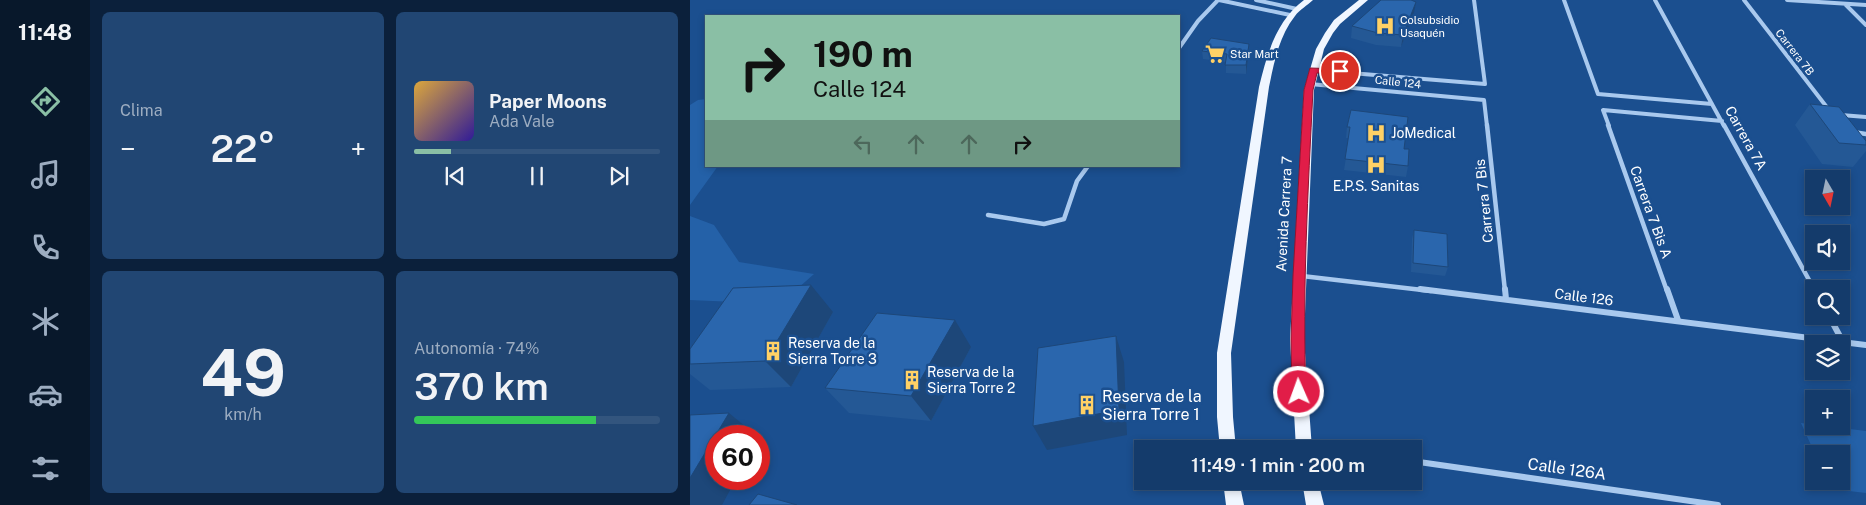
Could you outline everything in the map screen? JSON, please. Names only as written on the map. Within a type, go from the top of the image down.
[{"type":"main road","points":[[1227,440],[1224,353],[1264,87],[1272,55],[1294,12],[1309,0]]},
{"type":"main road","name":"Avenida Carrera 7","points":[[1304,440],[1298,356],[1299,276],[1310,84],[1320,49],[1329,33],[1337,22],[1364,0]]},
{"type":"main road","points":[[1232,490],[1235,505]]},
{"type":"main road","points":[[1312,490],[1315,505]]},
{"type":"street","points":[[1180,47],[1198,21],[1218,0],[1294,12]]},
{"type":"street","points":[[1256,0],[1294,12]]},
{"type":"street","name":"Calle 124","points":[[1313,70],[1486,84],[1474,0]]},
{"type":"street","points":[[1564,0],[1598,94],[1712,104]]},
{"type":"street","name":"Carrera 7A","points":[[1655,0],[1809,280]]},
{"type":"street","name":"Carrera 7B","points":[[1744,0],[1833,114],[1866,117]]},
{"type":"street","points":[[1787,0],[1866,5]]},
{"type":"street","points":[[1845,4],[1866,25]]},
{"type":"street","name":"Calle 124","points":[[1310,84],[1484,100]]},
{"type":"street","name":"Carrera 7 Bis","points":[[1484,100],[1506,299]]},
{"type":"street","name":"Carrera 7 Bis A","points":[[1678,320],[1603,110],[1722,121]]},
{"type":"street","points":[[1854,140],[1848,132],[1866,134]]},
{"type":"street","points":[[988,215],[1044,224],[1064,219],[1077,181],[1087,167]]},
{"type":"street","name":"Calle 126","points":[[1299,276],[1506,299],[1805,337]]},
{"type":"street","name":"Calle 126","points":[[1850,343],[1866,345]]},
{"type":"street","name":"Calle 126A","points":[[1422,462],[1718,505]]},
{"type":"shaded area","points":[[705,99],[705,167],[717,167],[690,205],[690,105],[698,100]]},
{"type":"shaded area","points":[[690,216],[714,225],[739,262],[814,274],[780,304],[690,300]]},
{"type":"shaded area","points":[[1801,423],[1805,423],[1805,432]]},
{"type":"shaded area","points":[[1850,429],[1866,431],[1866,493],[1840,490],[1850,490],[1850,445],[1811,445],[1806,435],[1850,435]]},
{"type":"building","name":"Colsubsidio Usaquén","points":[[1381,0],[1411,0],[1416,2],[1403,35],[1378,33],[1352,26]]},
{"type":"building","points":[[1211,38],[1249,44],[1246,65],[1225,65],[1227,54],[1202,51]]},
{"type":"building","points":[[1810,104],[1839,107],[1866,141],[1866,145],[1839,143]]},
{"type":"building","points":[[1351,110],[1408,117],[1404,149],[1409,149],[1408,166],[1345,159],[1350,127],[1347,127]]},
{"type":"building","points":[[1414,230],[1447,234],[1448,267],[1413,263]]},
{"type":"building","points":[[811,285],[765,361],[690,364],[690,349],[733,288]]},
{"type":"building","points":[[877,313],[955,320],[911,396],[825,388]]},
{"type":"building","points":[[1116,336],[1119,410],[1033,426],[1038,348]]},
{"type":"building","points":[[729,413],[722,425],[705,425],[705,453],[690,478],[690,415]]},
{"type":"building","points":[[758,494],[797,505],[749,505]]},
{"type":"place","name":"Colsubsidio Usaquén","points":[[1385,26]]},
{"type":"place","name":"Star Mart","points":[[1215,54]]},
{"type":"place","name":"JoMedical","points":[[1376,133]]},
{"type":"place","name":"E.P.S. Sanitas","points":[[1376,165]]},
{"type":"place","name":"Reserva de la Sierra Torre 3","points":[[773,351]]},
{"type":"place","name":"Reserva de la Sierra Torre 2","points":[[912,380]]},
{"type":"place","name":"Reserva de la Sierra Torre 1","points":[[1087,405]]},
{"type":"route","points":[[1299,392],[1297,339],[1299,276],[1309,90],[1313,70],[1340,71]]}]
